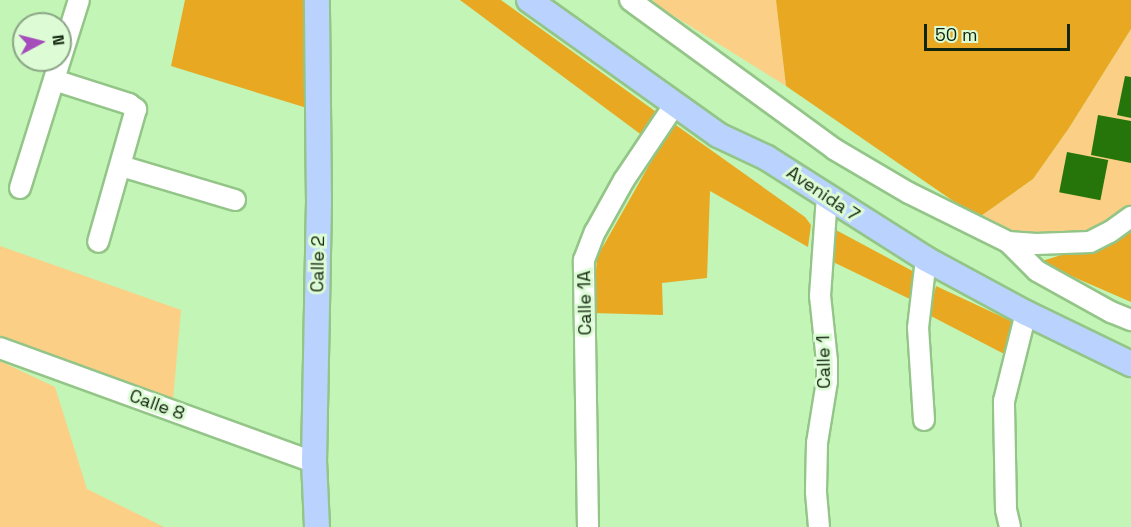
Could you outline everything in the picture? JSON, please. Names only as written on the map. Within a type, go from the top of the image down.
[{"type":"main road","name":"Calle 2","points":[[317,0],[320,201],[314,462],[317,527]]},
{"type":"main road","name":"Avenida 7","points":[[530,0],[718,135],[767,158],[926,259],[1026,313],[1131,364]]},
{"type":"street","points":[[20,188],[79,0]]},
{"type":"street","points":[[633,1],[834,150],[909,193],[1008,242],[1037,271],[1111,312],[1131,320]]},
{"type":"street","points":[[54,80],[129,104],[136,110],[98,242]]},
{"type":"street","name":"Calle 1A","points":[[588,527],[584,260],[595,232],[624,180],[675,104]]},
{"type":"street","points":[[121,166],[235,201]]},
{"type":"street","name":"Calle 1","points":[[819,527],[816,491],[817,443],[827,381],[820,296],[827,196]]},
{"type":"street","points":[[1008,242],[1036,244],[1090,242],[1110,232],[1131,217]]},
{"type":"street","points":[[924,420],[918,328],[926,259]]},
{"type":"street","points":[[1010,527],[1006,509],[1004,401],[1026,313]]},
{"type":"street","name":"Calle 8","points":[[0,348],[314,462]]},
{"type":"shaded area","points":[[185,0],[306,0],[307,108],[171,66]]},
{"type":"shaded area","points":[[460,0],[501,0],[659,114],[643,136]]},
{"type":"shaded area","points":[[653,0],[776,0],[786,86],[658,6]]},
{"type":"shaded area","points":[[776,0],[1131,0],[1131,29],[1069,128],[1033,179],[978,218],[786,86]]},
{"type":"shaded area","points":[[1131,29],[1131,208],[1109,226],[1087,234],[1014,234],[978,218],[1033,179],[1069,128]]},
{"type":"shaded area","points":[[673,123],[805,217],[811,225],[808,247],[710,191],[707,278],[662,283],[663,315],[593,313],[597,257]]},
{"type":"shaded area","points":[[1131,224],[1131,302],[1039,262],[1093,245]]},
{"type":"shaded area","points":[[834,229],[920,275],[914,301],[829,260]]},
{"type":"shaded area","points":[[0,246],[181,310],[173,400],[0,337]]},
{"type":"shaded area","points":[[936,286],[1024,327],[1010,357],[929,315]]},
{"type":"shaded area","points":[[0,361],[55,387],[87,489],[164,527],[0,527]]},
{"type":"building","points":[[1125,76],[1131,77],[1131,118],[1117,115]]},
{"type":"building","points":[[1098,115],[1131,121],[1131,163],[1091,155]]},
{"type":"building","points":[[1067,152],[1108,160],[1100,200],[1059,192]]}]
